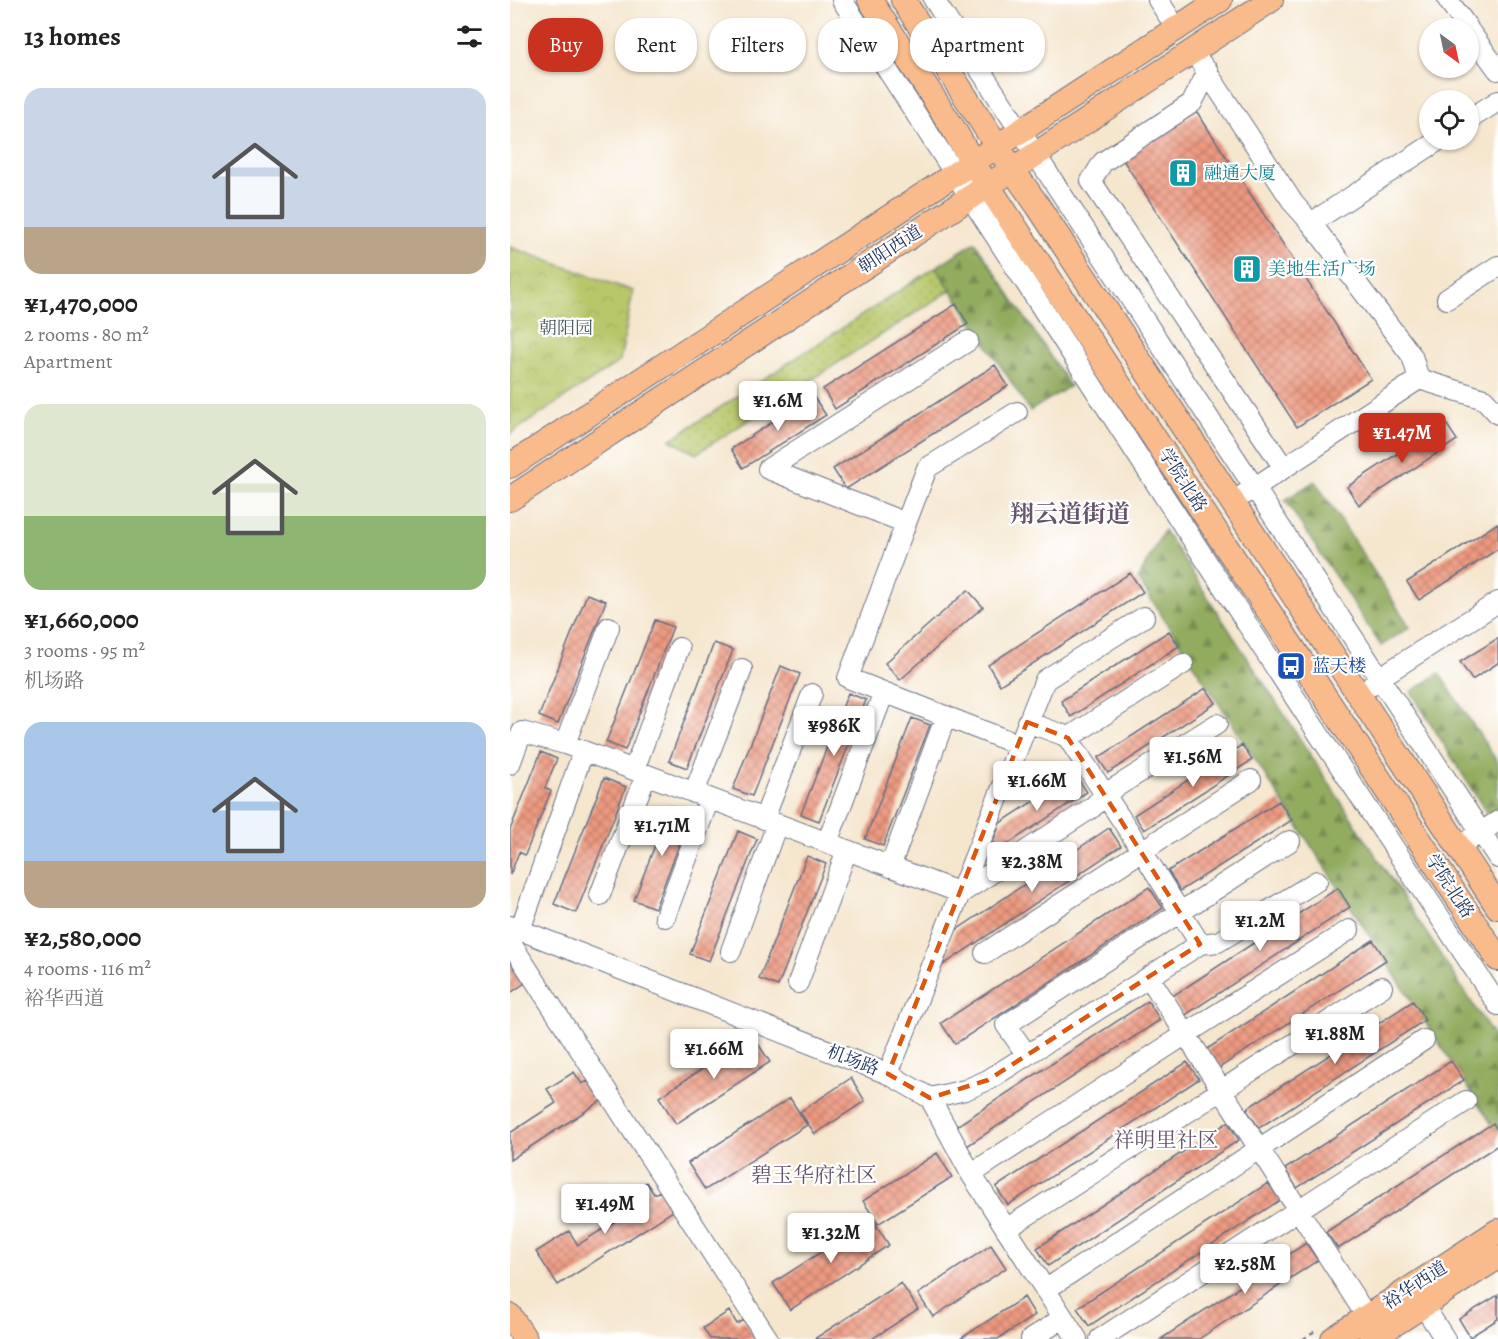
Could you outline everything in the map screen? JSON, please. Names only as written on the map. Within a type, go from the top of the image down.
[{"type":"main road","name":"学院北路","points":[[870,0],[953,128],[964,168],[1335,711],[1498,959]]},
{"type":"main road","name":"学院北路","points":[[903,0],[1498,906]]},
{"type":"main road","name":"朝阳西道","points":[[510,466],[1221,0]]},
{"type":"main road","name":"朝阳西道","points":[[510,499],[1271,0]]},
{"type":"main road","points":[[1335,711],[1360,696]]},
{"type":"main road","name":"裕华西道","points":[[1369,1328],[1498,1231]]},
{"type":"main road","name":"裕华西道","points":[[1333,1339],[1369,1328],[1423,1305],[1498,1257]]},
{"type":"main road","points":[[510,1316],[525,1339]]},
{"type":"street","points":[[842,0],[964,168]]},
{"type":"street","points":[[934,0],[1498,858]]},
{"type":"street","points":[[1158,0],[1179,27]]},
{"type":"street","points":[[1165,0],[1179,27]]},
{"type":"street","points":[[1448,0],[1460,18]]},
{"type":"street","points":[[1479,44],[1498,70]]},
{"type":"street","points":[[1192,52],[1208,71],[1293,204],[1311,222],[1412,356],[1419,379]]},
{"type":"street","points":[[1208,71],[1192,103],[1103,162],[1093,176],[1286,467]]},
{"type":"street","points":[[1479,113],[1498,101]]},
{"type":"street","points":[[1311,222],[1423,150]]},
{"type":"street","points":[[980,191],[994,235],[1498,1005]]},
{"type":"street","points":[[1447,299],[1498,266]]},
{"type":"street","points":[[1130,345],[1180,310]]},
{"type":"street","points":[[906,523],[768,469],[968,341]]},
{"type":"street","points":[[1419,379],[1484,399],[1498,414]]},
{"type":"street","points":[[1233,502],[1419,379]]},
{"type":"street","points":[[1017,412],[927,468],[848,678],[1019,745]]},
{"type":"street","points":[[1360,696],[1379,678],[1498,602]]},
{"type":"street","points":[[888,1074],[1045,680],[1144,617]]},
{"type":"street","points":[[565,744],[609,627]]},
{"type":"street","points":[[600,895],[679,648]]},
{"type":"street","points":[[1068,738],[1183,664]]},
{"type":"street","points":[[665,917],[742,669]]},
{"type":"street","points":[[827,843],[884,692]]},
{"type":"street","points":[[731,951],[812,694]]},
{"type":"street","points":[[1314,727],[1335,711]]},
{"type":"street","points":[[890,867],[946,716]]},
{"type":"street","points":[[1027,722],[1068,738],[1200,944]]},
{"type":"street","points":[[961,893],[1093,807],[1105,794],[1216,724]]},
{"type":"street","points":[[510,764],[522,732],[565,744],[961,893]]},
{"type":"street","points":[[583,752],[513,933],[768,1339]]},
{"type":"street","points":[[985,953],[1251,780]]},
{"type":"street","points":[[1459,847],[1498,820]]},
{"type":"street","points":[[1027,1055],[1006,1025],[1290,842]]},
{"type":"street","points":[[798,982],[847,850]]},
{"type":"street","points":[[1077,1339],[971,1174],[930,1098],[965,1090],[988,1080],[1200,944],[1218,942],[1317,881]]},
{"type":"street","points":[[971,1174],[1349,930]]},
{"type":"street","name":"机场路","points":[[513,933],[888,1074],[930,1098]]},
{"type":"street","points":[[1149,977],[1299,1210],[1369,1328]]},
{"type":"street","points":[[1006,1229],[1382,987]]},
{"type":"street","points":[[1045,1290],[1424,1040]]},
{"type":"street","points":[[1100,1339],[1466,1101]]},
{"type":"street","points":[[1423,1305],[1445,1339]]},
{"type":"street","points":[[1031,1339],[1063,1318]]},
{"type":"highlighted area","points":[[1027,722],[1068,738],[1200,944],[988,1080],[930,1098],[888,1074]]},
{"type":"green space","points":[[975,242],[1070,386],[1030,411],[936,267]]},
{"type":"green space","name":"朝阳园","points":[[510,247],[633,291],[620,361],[510,434]]},
{"type":"green space","points":[[936,267],[951,290],[696,454],[670,440]]},
{"type":"green space","points":[[1315,481],[1410,627],[1381,646],[1285,500]]},
{"type":"green space","points":[[1164,530],[1498,1043],[1498,1134],[1138,579]]},
{"type":"green space","points":[[1439,673],[1498,763],[1498,809],[1488,815],[1411,692]]},
{"type":"building","name":"美地生活广场","points":[[1197,112],[1371,379],[1297,427],[1123,160]]},
{"type":"building","points":[[956,304],[968,324],[835,409],[823,389]]},
{"type":"building","points":[[995,365],[1008,386],[846,489],[833,469]]},
{"type":"building","points":[[813,396],[826,415],[743,468],[731,449]]},
{"type":"building","points":[[1445,422],[1457,440],[1359,505],[1347,487]]},
{"type":"building","points":[[1498,523],[1498,549],[1419,600],[1407,582]]},
{"type":"building","points":[[1130,573],[1143,592],[1000,685],[988,665]]},
{"type":"building","points":[[968,590],[983,607],[900,680],[885,663]]},
{"type":"building","points":[[587,594],[606,601],[558,724],[539,716]]},
{"type":"building","points":[[655,620],[673,627],[625,750],[606,742]]},
{"type":"building","points":[[1169,631],[1179,646],[1071,717],[1061,701]]},
{"type":"building","points":[[1498,638],[1498,663],[1472,680],[1460,662]]},
{"type":"building","points":[[714,643],[733,650],[687,768],[669,761]]},
{"type":"building","points":[[781,666],[800,674],[752,796],[733,789]]},
{"type":"building","points":[[1206,688],[1216,703],[1108,773],[1098,758]]},
{"type":"building","points":[[848,693],[866,700],[819,821],[801,814]]},
{"type":"building","points":[[912,718],[930,725],[883,846],[865,839]]},
{"type":"building","points":[[1242,745],[1252,760],[1144,830],[1134,815]]},
{"type":"building","points":[[541,752],[557,759],[545,788],[551,791],[525,855],[519,852],[510,875],[510,830]]},
{"type":"building","points":[[1075,774],[1087,792],[988,857],[1000,823]]},
{"type":"building","points":[[604,778],[626,787],[576,913],[554,904]]},
{"type":"building","points":[[1279,801],[1292,820],[1180,891],[1168,871]]},
{"type":"building","points":[[670,806],[691,814],[655,908],[634,900]]},
{"type":"building","points":[[1109,828],[1121,846],[943,965],[955,931]]},
{"type":"building","points":[[738,831],[757,839],[709,961],[690,954]]},
{"type":"building","points":[[807,856],[826,864],[778,986],[759,979]]},
{"type":"building","points":[[1149,887],[1163,908],[955,1044],[941,1023]]},
{"type":"building","points":[[1338,888],[1350,907],[1184,1016],[1171,997]]},
{"type":"building","points":[[1373,940],[1386,960],[1219,1068],[1207,1049]]},
{"type":"building","points":[[512,963],[525,983],[510,993],[510,964]]},
{"type":"building","points":[[1148,1001],[1160,1020],[967,1146],[955,1127]]},
{"type":"building","points":[[1413,1001],[1425,1020],[1259,1128],[1246,1109]]},
{"type":"building","points":[[753,1036],[770,1062],[676,1124],[659,1097]]},
{"type":"building","points":[[1451,1061],[1464,1080],[1297,1188],[1285,1169]]},
{"type":"building","points":[[1187,1062],[1199,1079],[1008,1205],[996,1187]]},
{"type":"building","points":[[574,1072],[582,1084],[588,1081],[601,1101],[510,1160],[510,1133],[556,1103],[547,1089]]},
{"type":"building","points":[[851,1078],[865,1101],[815,1134],[800,1112]]},
{"type":"building","points":[[790,1098],[807,1125],[705,1190],[688,1163]]},
{"type":"building","points":[[1228,1122],[1239,1140],[1048,1266],[1037,1248]]},
{"type":"building","points":[[1493,1123],[1498,1131],[1498,1145],[1338,1249],[1326,1232]]},
{"type":"building","points":[[937,1153],[952,1177],[878,1224],[863,1201]]},
{"type":"building","points":[[646,1182],[654,1194],[660,1191],[673,1211],[558,1285],[536,1252],[569,1231],[578,1245],[628,1213],[619,1199]]},
{"type":"building","points":[[1268,1183],[1280,1200],[1089,1326],[1077,1308]]},
{"type":"building","points":[[872,1219],[889,1245],[790,1310],[773,1283]]},
{"type":"building","points":[[1306,1243],[1318,1260],[1199,1339],[1161,1339]]},
{"type":"building","points":[[991,1245],[1006,1268],[933,1317],[918,1294]]},
{"type":"building","points":[[901,1283],[918,1309],[872,1339],[814,1339]]},
{"type":"building","points":[[1498,1295],[1498,1319],[1470,1337],[1459,1319]]},
{"type":"building","points":[[1024,1297],[1035,1315],[998,1339],[960,1339]]},
{"type":"building","points":[[729,1311],[737,1324],[744,1320],[756,1339],[710,1339],[703,1328]]},
{"type":"place","name":"融通大厦","points":[[1183,173]]},
{"type":"place","name":"美地生活广场","points":[[1247,269]]},
{"type":"place","name":"蓝天楼","points":[[1291,666]]},
{"type":"district","name":"翔云道街道","points":[[1070,514]]},
{"type":"district","name":"祥明里社区","points":[[1166,1140]]},
{"type":"district","name":"碧玉华府社区","points":[[814,1175]]}]
